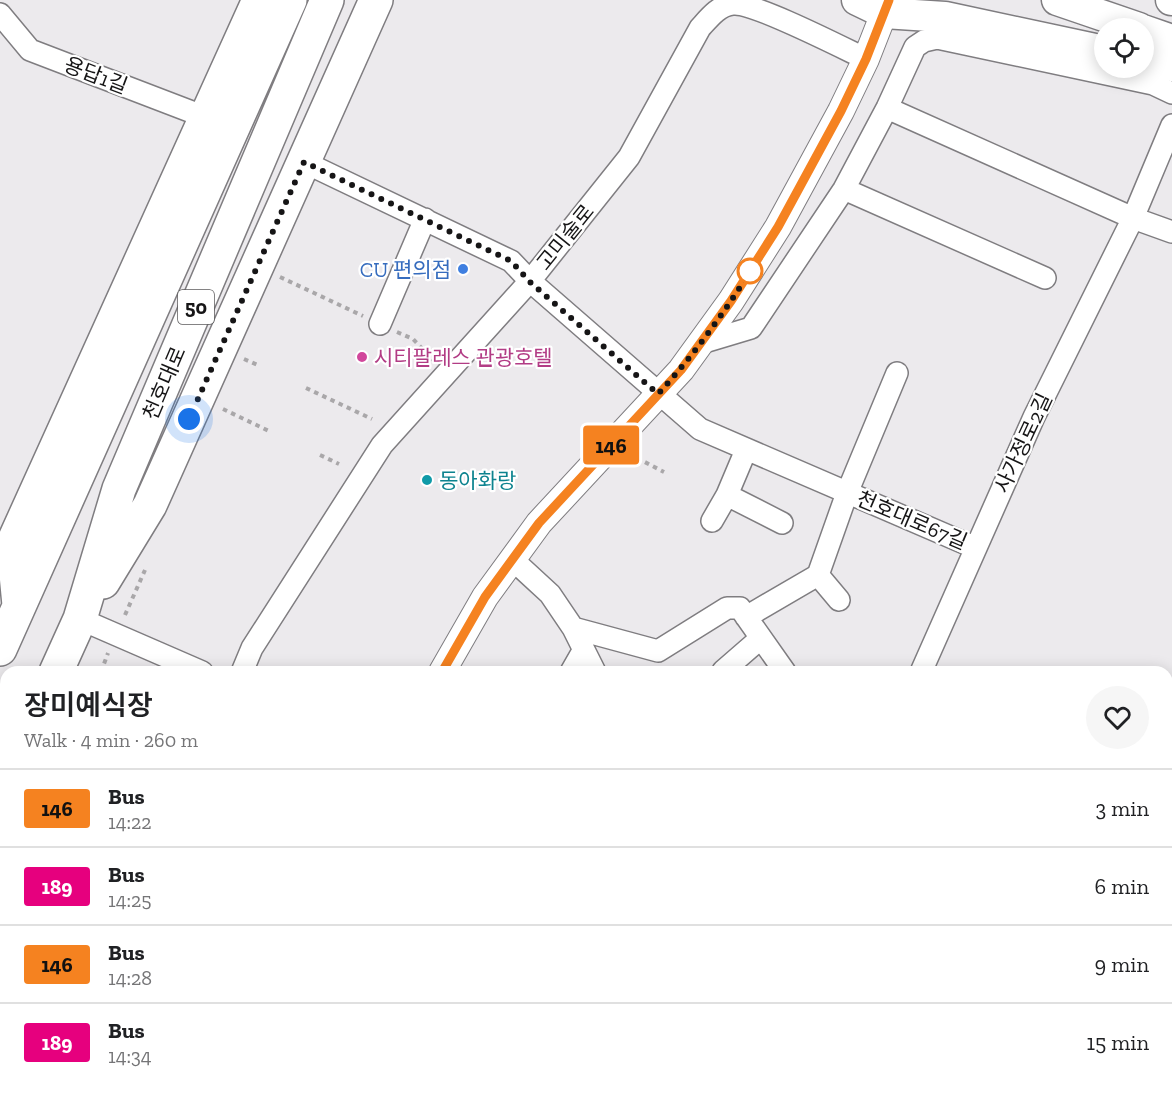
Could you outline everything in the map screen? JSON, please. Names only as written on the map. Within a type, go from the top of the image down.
[{"type":"main road","points":[[19,607],[13,543],[259,0]]},
{"type":"main road","name":"천호대로","points":[[0,649],[290,0]]},
{"type":"main road","name":"천호대로","points":[[59,666],[80,619],[119,489],[327,0]]},
{"type":"main road","points":[[80,619],[150,505],[376,0]]},
{"type":"main road","points":[[857,0],[1094,49]]},
{"type":"main road","points":[[1057,0],[1101,18]]},
{"type":"main road","points":[[1154,43],[1172,66]]},
{"type":"street","name":"고미술로","points":[[244,666],[252,648],[382,445],[530,282],[629,157],[700,28],[717,10],[733,4],[754,8],[866,59]]},
{"type":"street","points":[[445,666],[485,597],[539,523],[681,370],[731,301],[778,227],[841,111],[866,59],[886,6]]},
{"type":"street","name":"용답1길","points":[[0,14],[30,50],[205,117]]},
{"type":"street","points":[[701,343],[752,328],[844,189],[887,108],[915,47],[924,41],[937,38],[1153,84],[1172,93]]},
{"type":"street","points":[[887,108],[1133,218],[1172,232]]},
{"type":"street","name":"사가정로2길","points":[[924,666],[1034,417],[1133,218],[1172,125]]},
{"type":"street","name":"천호대로67길","points":[[304,162],[511,261],[530,282],[700,429],[976,548]]},
{"type":"street","points":[[844,189],[1045,278]]},
{"type":"street","points":[[380,324],[425,219]]},
{"type":"street","points":[[847,493],[897,373]]},
{"type":"street","points":[[712,521],[727,495],[746,450]]},
{"type":"street","name":"천호대로67길","points":[[818,575],[847,493]]},
{"type":"street","points":[[727,495],[782,523]]},
{"type":"street","points":[[512,559],[550,594],[573,628],[592,666]]},
{"type":"street","points":[[746,617],[818,575],[839,600]]},
{"type":"street","points":[[573,628],[658,651],[727,608],[740,608],[781,666]]},
{"type":"street","points":[[80,619],[188,666]]},
{"type":"street","points":[[729,666],[761,638]]},
{"type":"street","points":[[574,666],[583,651]]},
{"type":"path","points":[[240,357],[260,366]]},
{"type":"path","points":[[306,388],[372,419]]},
{"type":"path","points":[[218,406],[271,432]]},
{"type":"path","points":[[320,455],[339,464]]},
{"type":"path","points":[[637,458],[664,472]]},
{"type":"path","points":[[103,666],[111,647]]},
{"type":"bus line","name":"146","points":[[445,666],[485,597],[539,523],[681,370],[731,301],[778,227],[841,111],[866,59],[889,0]]},
{"type":"place","name":"CU 편의점","points":[[463,269]]},
{"type":"place","name":"시티팔레스 관광호텔","points":[[362,357]]},
{"type":"place","name":"동아화랑","points":[[427,480]]},
{"type":"route","points":[[189,419],[304,162],[511,261],[530,282],[658,394],[681,370],[755,264],[750,271]]}]
